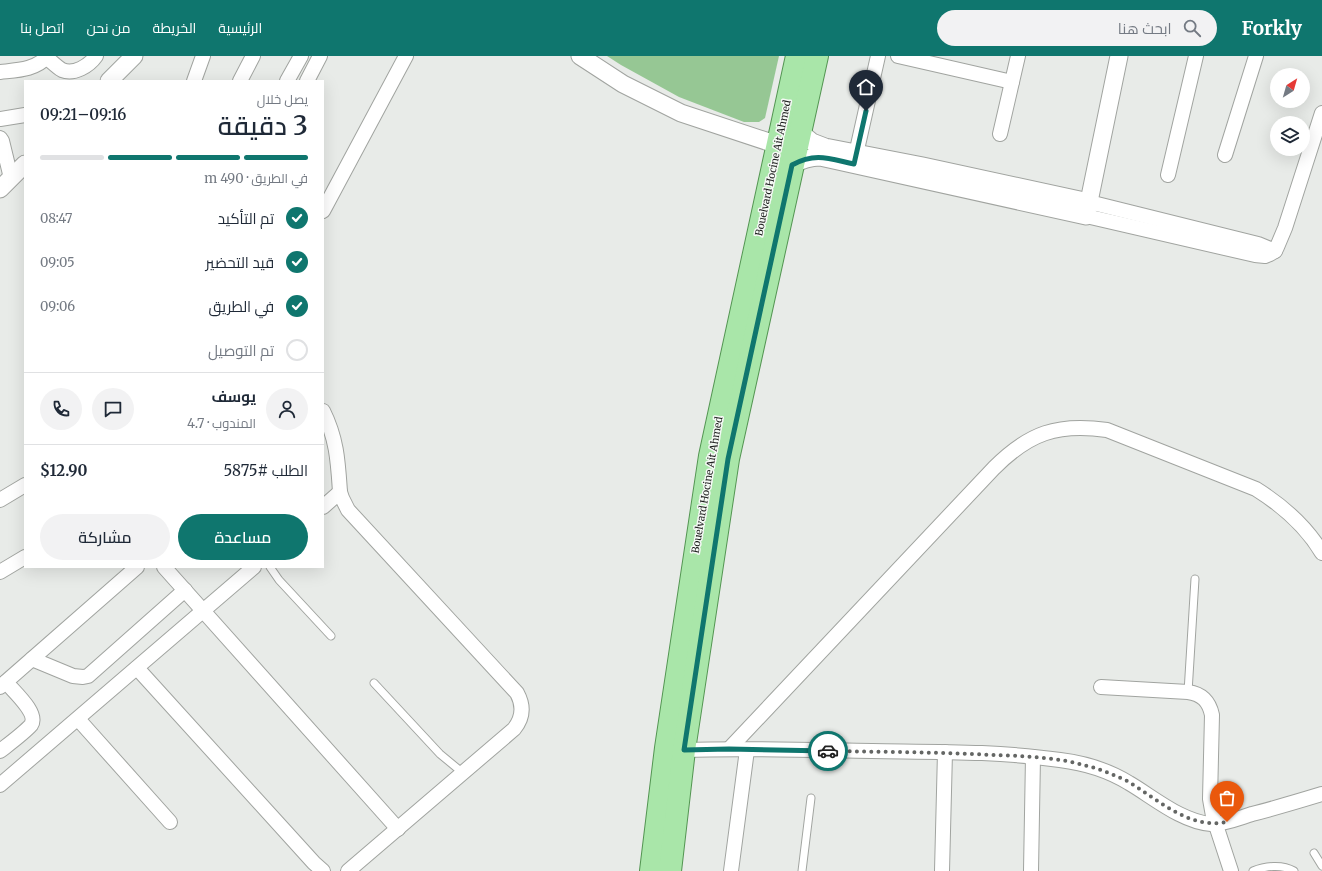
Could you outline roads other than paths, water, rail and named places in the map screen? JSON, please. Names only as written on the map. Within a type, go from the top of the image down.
[{"type":"main road","name":"Bouelvard Hocine Ait Ahmed","points":[[651,871],[666,748],[710,456],[797,56]]},
{"type":"main road","points":[[670,871],[684,750],[728,459],[817,56]]},
{"type":"street","points":[[0,72],[30,68],[42,62],[47,57],[62,69],[74,71],[90,63],[96,56]]},
{"type":"street","points":[[110,80],[134,56]]},
{"type":"street","points":[[194,80],[203,56]]},
{"type":"street","points":[[241,80],[253,56]]},
{"type":"street","points":[[288,80],[300,56]]},
{"type":"street","points":[[308,80],[320,56]]},
{"type":"street","points":[[324,209],[406,56]]},
{"type":"street","points":[[580,56],[623,84],[681,113],[778,145]]},
{"type":"street","points":[[856,159],[878,56]]},
{"type":"street","points":[[1000,134],[1018,56]]},
{"type":"street","points":[[1088,209],[1119,56]]},
{"type":"street","points":[[1168,175],[1196,56]]},
{"type":"street","points":[[1225,155],[1256,56]]},
{"type":"street","points":[[903,57],[1012,82]]},
{"type":"street","points":[[800,132],[806,138],[819,145],[856,159],[1258,244],[1275,251],[1285,228],[1322,113]]},
{"type":"street","points":[[0,119],[24,115]]},
{"type":"street","points":[[0,138],[2,141],[6,183]]},
{"type":"street","points":[[792,165],[801,160],[820,157],[856,159]]},
{"type":"street","points":[[6,183],[24,165]]},
{"type":"street","points":[[324,413],[334,435],[340,492],[351,513],[518,693],[522,710],[517,725],[514,729],[348,871]]},
{"type":"street","points":[[729,749],[1008,453],[1045,433],[1065,428],[1079,427],[1107,430],[1256,489],[1294,517],[1315,541],[1322,553]]},
{"type":"street","points":[[0,500],[24,486]]},
{"type":"street","points":[[324,506],[340,492]]},
{"type":"street","points":[[0,572],[24,558]]},
{"type":"street","points":[[0,751],[30,725],[33,719],[30,709],[3,685],[136,568]]},
{"type":"street","points":[[165,568],[398,829]]},
{"type":"street","points":[[0,786],[253,568]]},
{"type":"street","points":[[32,659],[73,676],[83,678],[88,676],[185,590]]},
{"type":"street","points":[[137,668],[314,863],[324,871]]},
{"type":"street","points":[[1101,687],[1188,692],[1194,693],[1205,699],[1211,709],[1212,715],[1210,799],[1216,824],[1231,871]]},
{"type":"street","points":[[78,719],[170,822]]},
{"type":"street","points":[[684,750],[729,749],[945,752],[1033,757],[1074,762],[1099,769],[1128,782],[1172,810],[1194,821],[1216,824],[1322,794]]},
{"type":"street","points":[[731,871],[747,750]]},
{"type":"street","points":[[942,871],[945,752]]},
{"type":"street","points":[[1031,871],[1033,757]]},
{"type":"lane","points":[[271,568],[279,580],[331,636]]},
{"type":"lane","points":[[1188,692],[1195,579]]},
{"type":"lane","points":[[374,683],[440,754],[463,773]]},
{"type":"lane","points":[[802,871],[811,798]]},
{"type":"lane","points":[[1314,853],[1322,866]]},
{"type":"lane","points":[[1253,871],[1266,867],[1279,867],[1294,871]]}]
